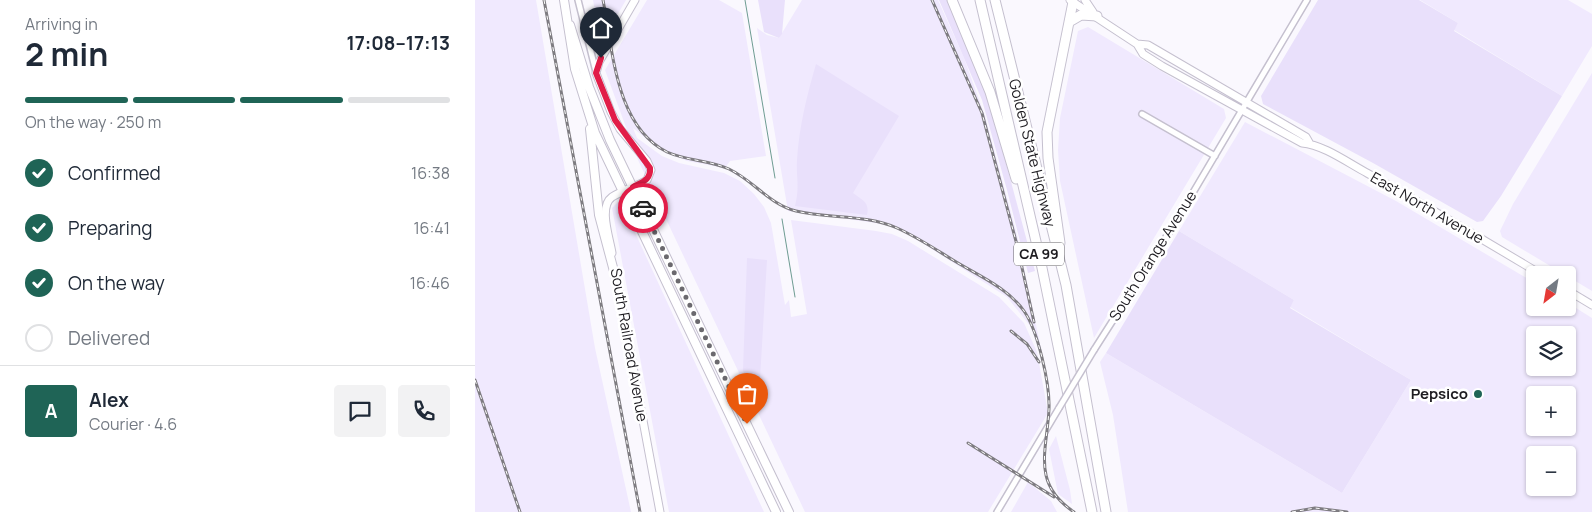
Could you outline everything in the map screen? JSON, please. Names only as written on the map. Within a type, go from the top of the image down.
[{"type":"highway","points":[[952,0],[990,92],[1041,263]]},
{"type":"highway","name":"Golden State Highway","points":[[980,0],[1041,263],[1092,512]]},
{"type":"highway","name":"Golden State Highway","points":[[995,0],[1066,285],[1106,512]]},
{"type":"highway","points":[[1066,285],[1047,144],[1049,118],[1072,1]]},
{"type":"highway","points":[[1068,22],[1076,16],[1097,16]]},
{"type":"main road","points":[[564,3],[575,69],[589,117],[599,215],[619,290]]},
{"type":"main road","points":[[564,3],[594,102],[627,189],[776,512]]},
{"type":"main road","points":[[589,117],[789,512]]},
{"type":"street","points":[[578,0],[596,73]]},
{"type":"street","points":[[596,73],[601,58],[635,0]]},
{"type":"street","points":[[1085,0],[1097,16]]},
{"type":"street","name":"South Orange Avenue","points":[[997,512],[1094,350],[1215,156],[1307,0]]},
{"type":"street","name":"East North Avenue","points":[[1072,1],[1137,44],[1143,54],[1162,66],[1241,111],[1302,143],[1310,144],[1404,193],[1527,266]]},
{"type":"street","name":"East North Avenue","points":[[1137,44],[1148,45],[1306,137],[1310,144]]},
{"type":"street","name":"South Railroad Avenue","points":[[596,73],[615,120],[649,166],[649,178],[609,199],[605,209],[660,512]]},
{"type":"street","points":[[1142,114],[1215,156]]},
{"type":"street","points":[[1576,295],[1592,305]]},
{"type":"shaded area","points":[[475,0],[536,0],[595,348],[631,512],[475,512]]},
{"type":"shaded area","points":[[593,0],[626,0],[601,43],[598,28]]},
{"type":"shaded area","points":[[647,0],[719,0],[742,13],[766,156],[730,161],[725,168],[687,161],[658,148],[633,128],[637,138],[662,156],[679,163],[724,173],[740,181],[754,194],[764,207],[771,223],[785,305],[789,300],[791,317],[807,314],[791,220],[876,231],[892,234],[908,241],[999,297],[1024,323],[1037,352],[1048,413],[988,512],[805,512],[638,160],[605,70]]},
{"type":"shaded area","points":[[758,0],[785,0],[782,34],[779,38],[764,32]]},
{"type":"shaded area","points":[[802,0],[938,0],[964,58],[985,116],[1017,235],[1043,358],[1031,327],[1007,297],[910,235],[895,227],[876,223],[788,211],[757,28],[767,35],[779,38]]},
{"type":"shaded area","points":[[939,0],[949,0],[989,100],[1035,271],[1028,273],[982,100]]},
{"type":"shaded area","points":[[1318,0],[1419,0],[1458,23],[1454,31],[1562,96],[1501,196],[1483,221],[1477,222],[1263,104],[1261,96]]},
{"type":"shaded area","points":[[1420,0],[1568,0],[1592,14],[1592,46],[1562,96],[1454,30],[1458,23]]},
{"type":"shaded area","points":[[1088,27],[1224,109],[1226,118],[1094,338],[1060,181],[1058,150],[1060,118],[1078,31]]},
{"type":"shaded area","points":[[816,64],[899,116],[853,193],[866,204],[867,215],[795,206],[800,135]]},
{"type":"shaded area","points":[[1592,73],[1592,291],[1576,281],[1576,266],[1550,266],[1502,237],[1500,231],[1513,204]]},
{"type":"shaded area","points":[[1245,122],[1396,201],[1526,278],[1526,316],[1576,316],[1576,308],[1592,318],[1592,512],[1128,512],[1113,415],[1100,362],[1106,353],[1342,493],[1411,380],[1290,307],[1294,300],[1179,231]]},
{"type":"shaded area","points":[[620,200],[764,512],[669,512],[612,208]]},
{"type":"shaded area","points":[[1179,231],[1294,300],[1290,308],[1411,380],[1342,493],[1106,353]]},
{"type":"shaded area","points":[[747,258],[767,260],[758,413],[743,370]]},
{"type":"shaded area","points":[[1056,436],[1072,504],[1058,494],[1049,449]]},
{"type":"shaded area","points":[[1028,482],[1051,501],[1057,512],[1011,512]]},
{"type":"waterway","points":[[745,0],[775,178]]},
{"type":"waterway","points":[[782,219],[795,297]]},
{"type":"railway","points":[[544,0],[640,512]]},
{"type":"railway","points":[[603,0],[619,85],[636,124],[650,140],[667,152],[675,155],[729,169],[786,208],[809,213],[873,221],[897,228],[991,282],[1017,303],[1024,311],[1034,331],[1045,372],[1049,398],[1045,452],[1047,478],[1052,490],[1060,501],[1074,512]]},
{"type":"railway","points":[[932,0],[982,113],[1017,245],[1034,322]]},
{"type":"railway","points":[[1011,331],[1027,344],[1039,362]]},
{"type":"railway","points":[[475,380],[520,512]]},
{"type":"railway","points":[[968,443],[1054,497]]},
{"type":"railway","points":[[1292,512],[1315,508],[1347,512]]},
{"type":"way so far","points":[[643,208],[747,424]]},
{"type":"place","name":"Pepsico","points":[[1478,394]]},
{"type":"route","points":[[601,58],[596,73],[611,112],[620,129],[647,161],[650,168],[651,173],[647,180],[633,187],[643,208]]}]
